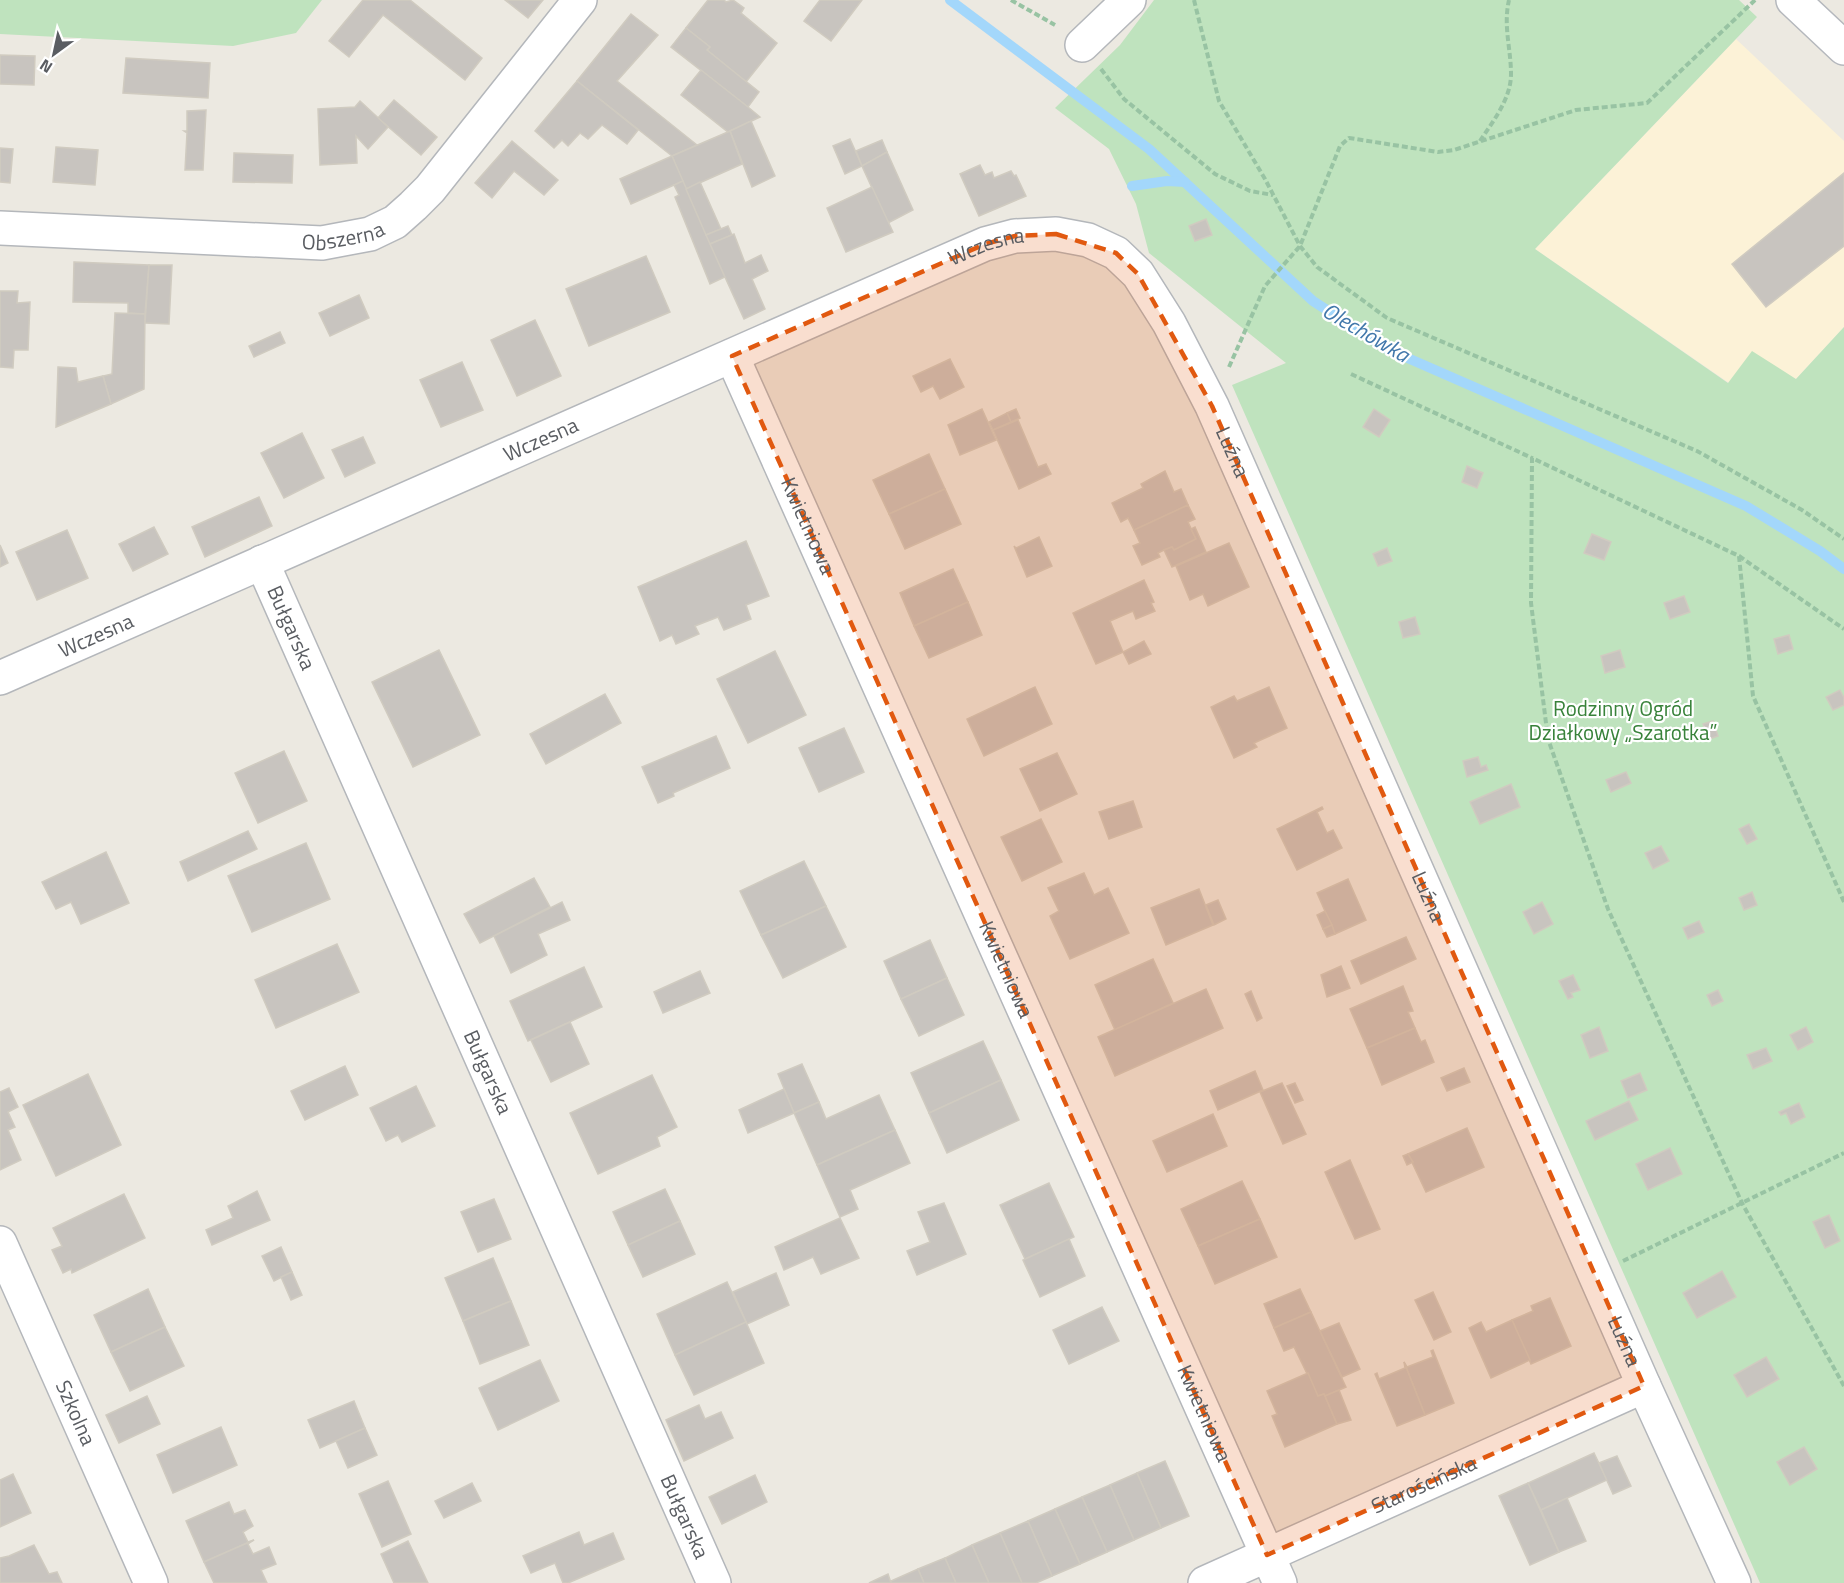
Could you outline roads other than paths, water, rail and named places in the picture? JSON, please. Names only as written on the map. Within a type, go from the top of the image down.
[{"type":"street","name":"Obszerna","points":[[0,228],[322,243],[370,234],[395,222],[430,189],[580,0]]},
{"type":"street","points":[[1082,45],[1129,0]]},
{"type":"street","points":[[1793,0],[1844,48]]},
{"type":"street","name":"Wczesna","points":[[0,678],[985,244],[1015,236],[1046,234],[1088,240]]},
{"type":"street","name":"Luźna","points":[[1088,240],[1116,253],[1138,274],[1169,323],[1212,406],[1644,1386],[1734,1583]]},
{"type":"street","name":"Kwietniowa","points":[[732,356],[1274,1569]]},
{"type":"street","name":"Bułgarska","points":[[261,562],[714,1583]]},
{"type":"street","name":"Szkolna","points":[[0,1243],[151,1583]]},
{"type":"street","name":"Starościńska","points":[[1205,1583],[1274,1569],[1644,1386]]},
{"type":"waterway","name":"Olechówka","points":[[950,0],[1149,149],[1313,301],[1387,349],[1746,506],[1820,551],[1844,569]]},
{"type":"waterway","points":[[1132,186],[1167,181],[1185,182]]},
{"type":"park label","name":"Rodzinny Ogród Działkowy „Szarotka”","points":[[1623,721]]}]
